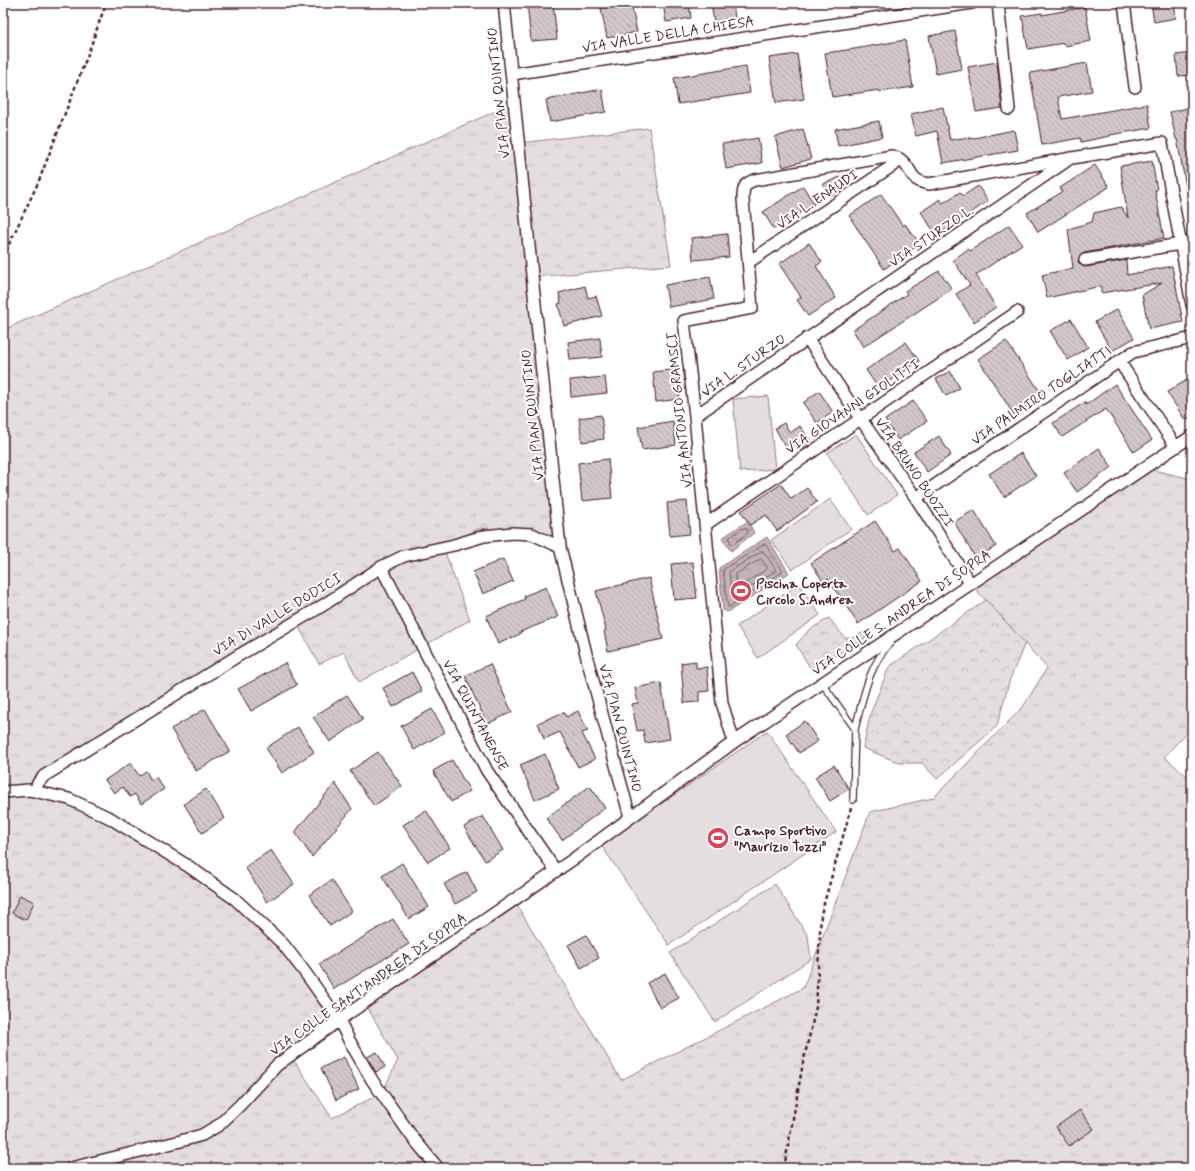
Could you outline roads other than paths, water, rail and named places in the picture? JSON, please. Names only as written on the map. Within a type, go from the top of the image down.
[{"type":"street","name":"VIA PIAN QUINTINO","points":[[504,3],[560,547],[588,662],[630,818]]},
{"type":"street","name":"VIA VALLE DELLA CHIESA","points":[[512,74],[972,3]]},
{"type":"street","points":[[998,3],[1009,109]]},
{"type":"street","points":[[1124,3],[1135,87]]},
{"type":"street","points":[[901,160],[914,179],[920,183],[929,184],[1162,142],[1187,243],[1192,305]]},
{"type":"street","name":"VIA ANTONIO GRAMSCI","points":[[734,742],[722,703],[695,416],[684,321],[752,308],[743,193],[746,184],[755,180],[892,156],[901,160]]},
{"type":"street","name":"VIA STURZO L.","points":[[808,338],[1072,158]]},
{"type":"street","name":"VIA L. ENAUDI","points":[[749,262],[901,160]]},
{"type":"street","points":[[1085,260],[1187,243]]},
{"type":"street","name":"VIA GIOVANNI GIOLITTI","points":[[705,525],[1017,312]]},
{"type":"street","name":"VIA L. STURZO","points":[[695,416],[808,338]]},
{"type":"street","name":"VIA BRUNO BUOZZI","points":[[808,338],[860,418],[916,498],[970,583]]},
{"type":"street","name":"VIA PALMIRO TOGLIATTI","points":[[916,498],[1133,352],[1192,338]]},
{"type":"street","points":[[1119,361],[1176,447]]},
{"type":"street","name":"VIA COLLE S. ANDREA DI SOPRA","points":[[630,818],[734,742],[1192,436]]},
{"type":"street","name":"VIA DI VALLE DODICI","points":[[35,791],[38,783],[44,776],[236,657],[322,606],[381,567],[404,556],[454,545],[484,536],[512,534],[532,534],[560,547]]},
{"type":"street","name":"VIA QUINTANENSE","points":[[381,567],[487,771],[556,871]]},
{"type":"street","points":[[3,792],[29,790],[69,799],[110,818],[188,866],[235,899],[283,944],[339,1020],[372,1080],[413,1138],[438,1168]]},
{"type":"street","name":"VIA COLLE SANT'ANDREA DI SOPRA","points":[[71,1168],[202,1135],[219,1125],[277,1065],[339,1020],[556,871],[630,818]]},
{"type":"lane","points":[[853,800],[855,729],[868,676],[884,649],[907,626]]},
{"type":"lane","points":[[822,683],[855,729]]},
{"type":"water","points":[[748,521],[754,533],[731,551],[722,538]]},
{"type":"water","name":"Piscina Coperta Circolo S.Andrea","points":[[767,537],[789,573],[728,612],[723,610],[719,568]]},
{"type":"place","name":"Piscina Coperta Circolo S.Andrea","points":[[741,591]]},
{"type":"place","name":"Campo Sportivo \"Maurizio Tozzi\"","points":[[718,838]]}]
